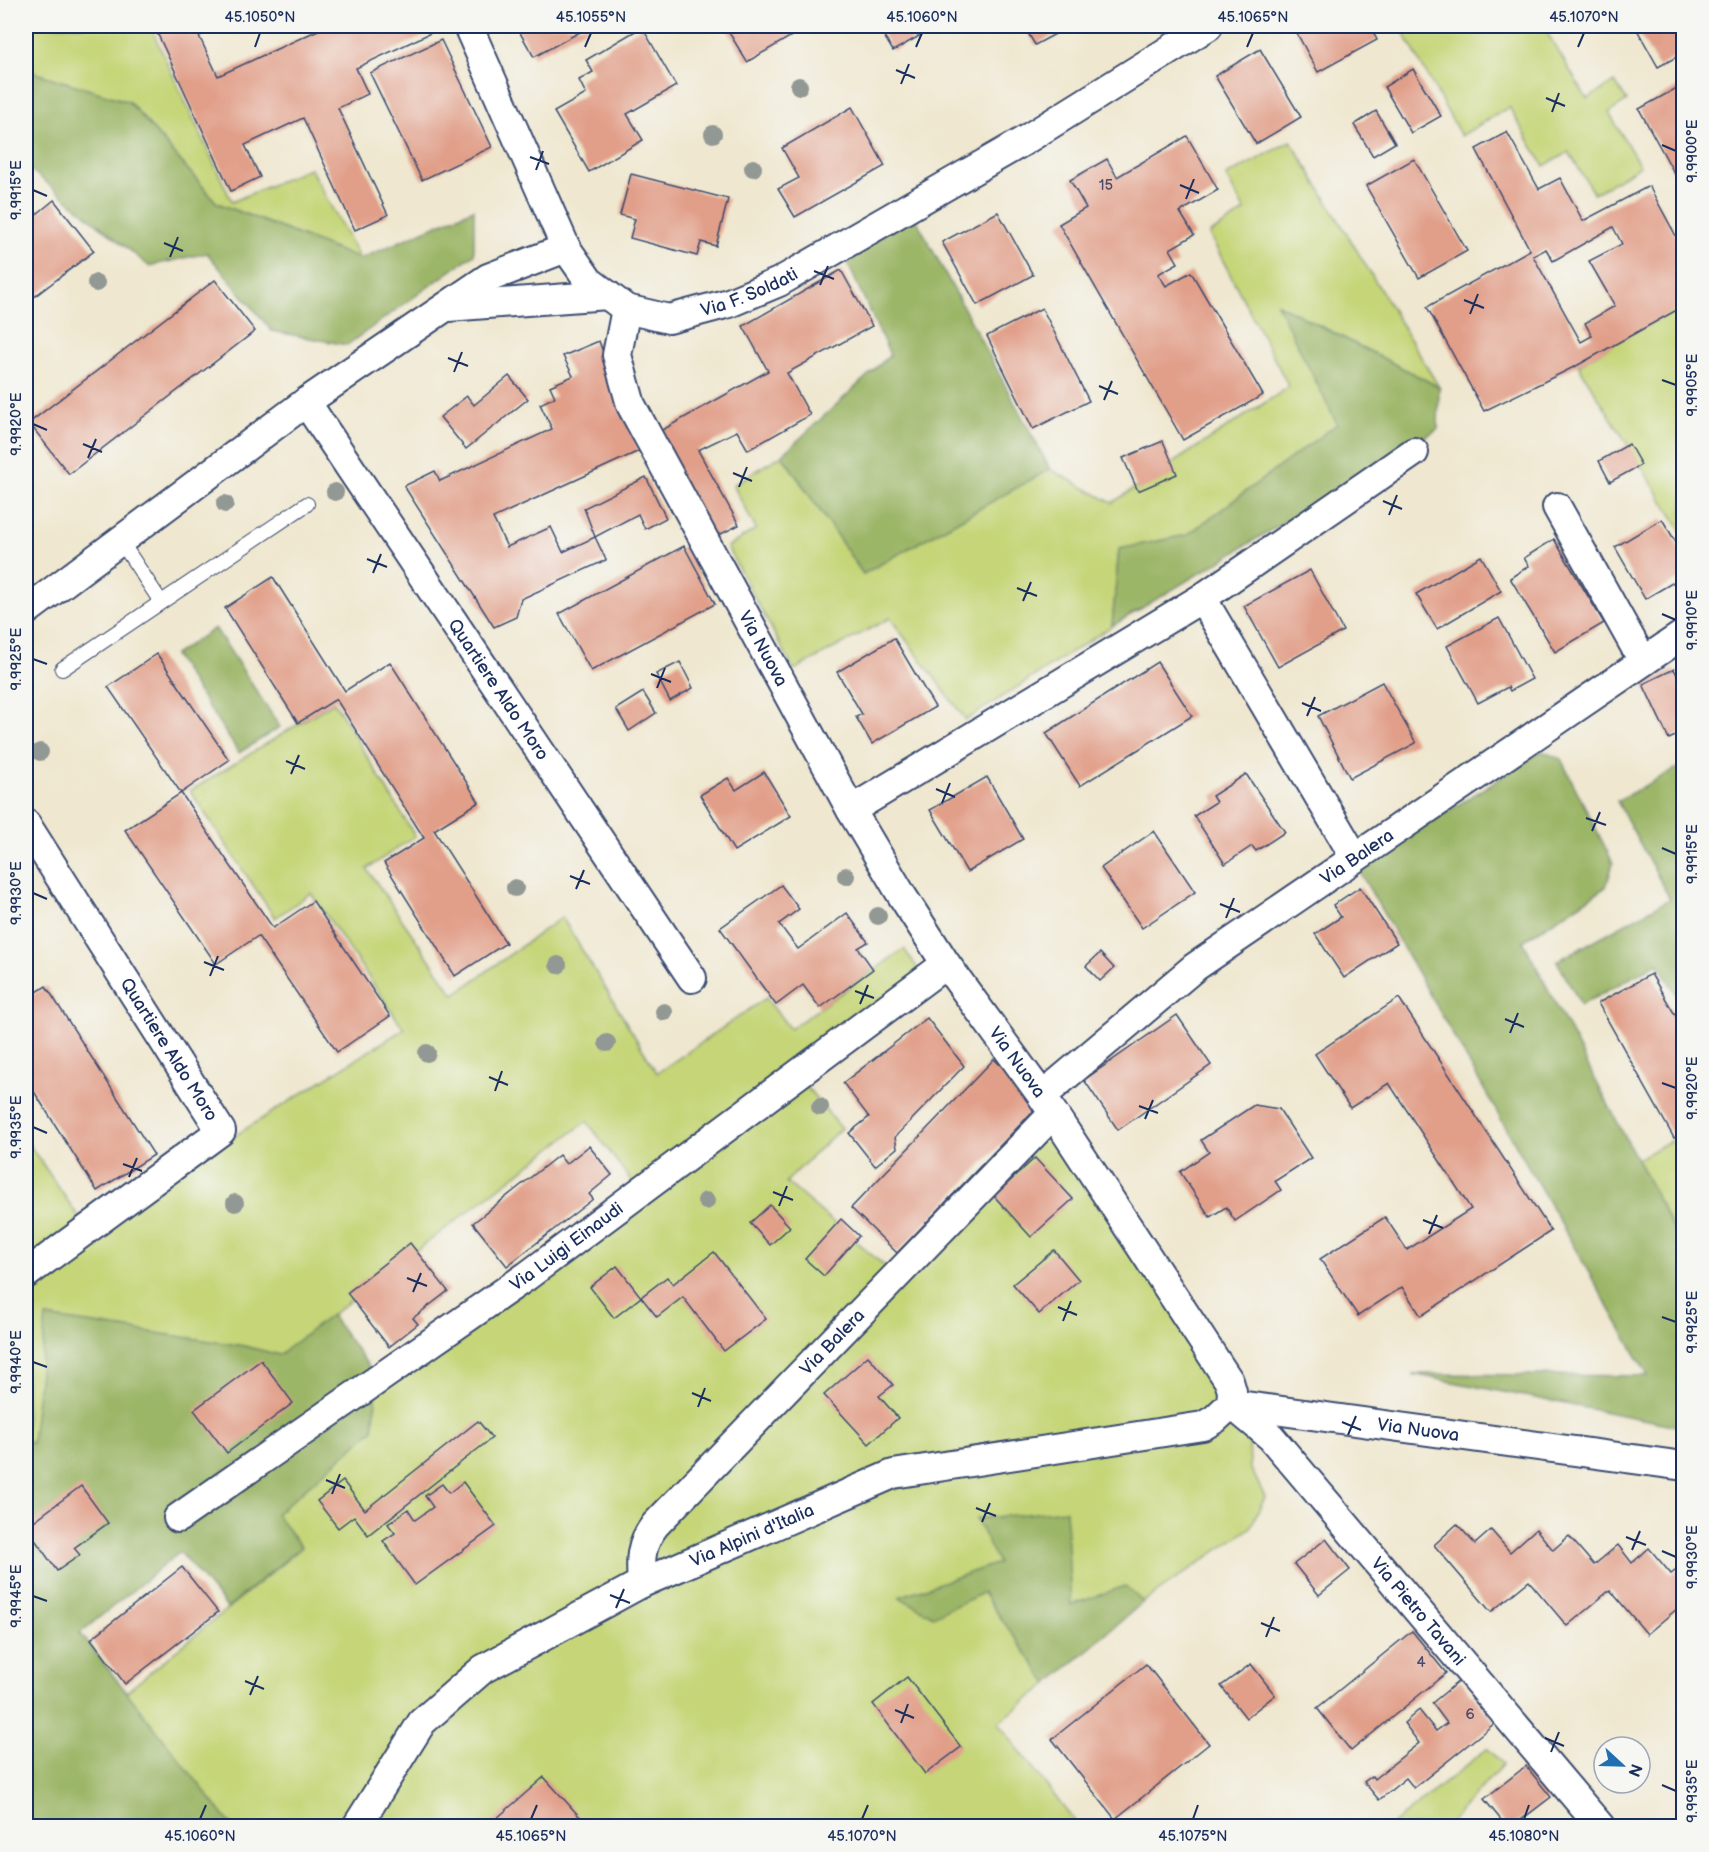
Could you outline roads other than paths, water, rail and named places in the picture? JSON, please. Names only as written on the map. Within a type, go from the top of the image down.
[{"type":"street","name":"Via F. Soldati","points":[[468,26],[566,248],[589,281],[617,302],[669,320],[729,303],[779,282],[1022,142],[1208,26]]},
{"type":"street","points":[[29,603],[120,540],[306,402],[488,278],[566,248]]},
{"type":"street","points":[[446,307],[617,302]]},
{"type":"street","name":"Via Nuova","points":[[617,302],[617,355],[631,405],[851,810],[946,964],[1048,1105],[1229,1381],[1232,1391],[1231,1404],[1683,1466]]},
{"type":"street","name":"Quartiere Aldo Moro","points":[[306,402],[692,978]]},
{"type":"street","points":[[851,810],[1202,598],[1414,452]]},
{"type":"street","points":[[1557,507],[1644,661]]},
{"type":"street","points":[[1202,598],[1354,856]]},
{"type":"street","name":"Via Balera","points":[[642,1583],[640,1555],[645,1538],[655,1525],[1048,1105],[1195,967],[1354,856],[1683,634]]},
{"type":"street","name":"Quartiere Aldo Moro","points":[[26,824],[221,1131],[26,1274]]},
{"type":"street","name":"Via Luigi Einaudi","points":[[178,1518],[527,1276],[946,964]]},
{"type":"street","name":"Via Alpini d'Italia","points":[[357,1827],[422,1722],[483,1669],[642,1583],[893,1474],[1203,1426],[1215,1419],[1231,1404]]},
{"type":"street","name":"Via Pietro Tavani","points":[[1231,1404],[1271,1437],[1600,1827]]},
{"type":"lane","points":[[62,669],[307,504]]},
{"type":"lane","points":[[120,540],[161,602]]}]
